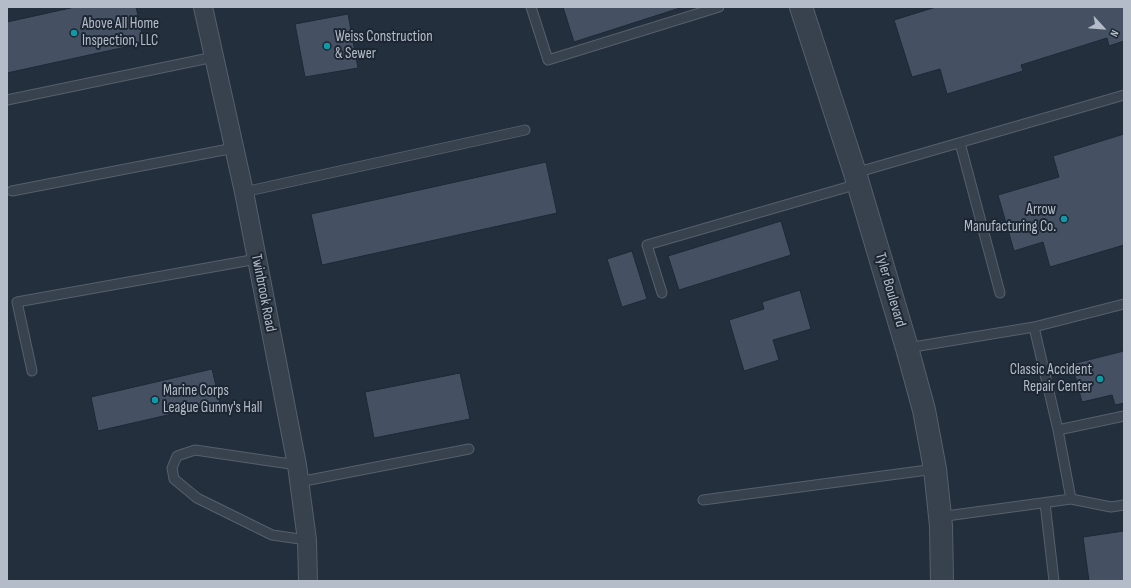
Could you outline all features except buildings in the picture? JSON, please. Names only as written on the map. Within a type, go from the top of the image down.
[{"type":"street","name":"Twinbrook Road","points":[[203,7],[244,192],[298,474],[307,540],[308,581]]},
{"type":"street","name":"Tyler Boulevard","points":[[801,7],[857,178],[924,410],[935,469],[940,517],[942,581]]},
{"type":"lane","points":[[531,7],[548,60],[719,7]]},
{"type":"lane","points":[[7,100],[214,57]]},
{"type":"lane","points":[[662,293],[647,245],[857,178],[960,143],[1124,95]]},
{"type":"lane","points":[[244,192],[525,130]]},
{"type":"lane","points":[[960,143],[1000,293]]},
{"type":"lane","points":[[12,191],[234,148]]},
{"type":"lane","points":[[32,371],[17,302],[257,259]]},
{"type":"lane","points":[[906,348],[1034,327],[1124,304]]},
{"type":"lane","points":[[1034,327],[1058,430],[1071,499]]},
{"type":"lane","points":[[1058,430],[1124,416]]},
{"type":"lane","points":[[307,540],[272,535],[197,498],[174,479],[172,468],[177,456],[195,450],[298,474],[469,449]]},
{"type":"lane","points":[[703,500],[935,469]]},
{"type":"lane","points":[[940,517],[1071,499],[1112,507],[1124,505]]},
{"type":"lane","points":[[1045,503],[1054,581]]},
{"type":"place","name":"Above All Home Inspection, LLC","points":[[74,33]]},
{"type":"place","name":"Weiss Construction & Sewer","points":[[327,46]]},
{"type":"place","name":"Arrow Manufacturing Co.","points":[[1064,219]]},
{"type":"place","name":"Classic Accident Repair Center","points":[[1100,379]]},
{"type":"place","name":"Marine Corps League Gunny's Hall","points":[[155,400]]}]
